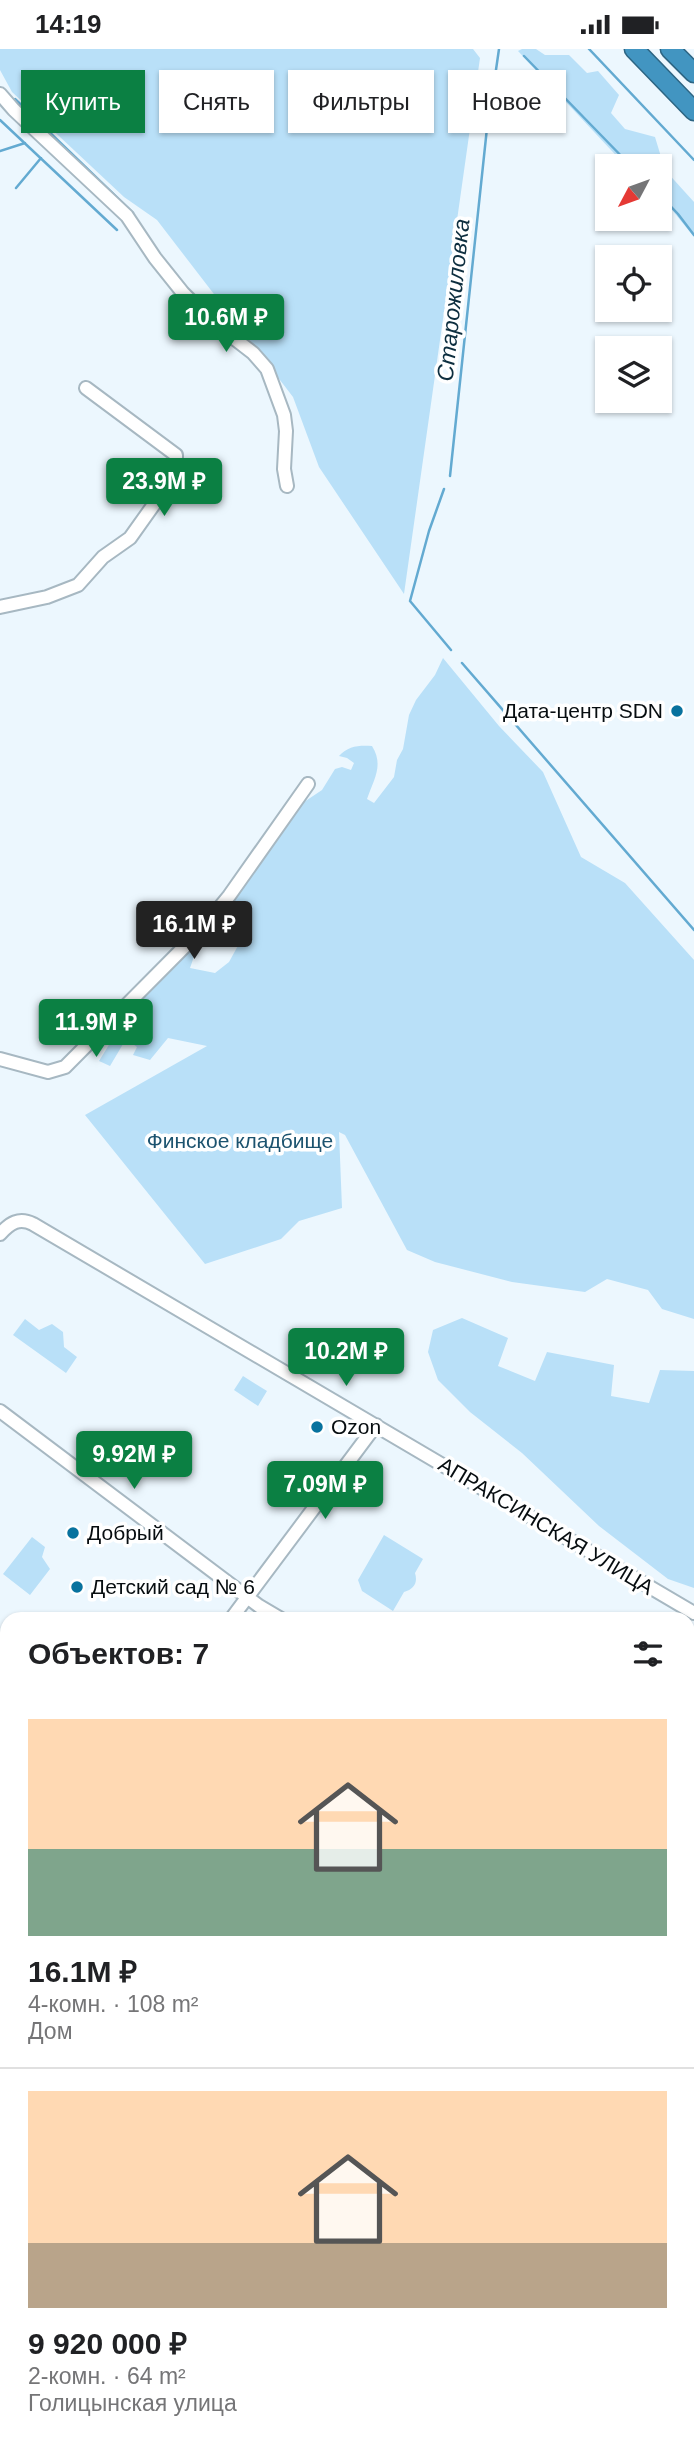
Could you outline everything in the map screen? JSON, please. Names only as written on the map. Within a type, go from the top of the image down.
[{"type":"highway","points":[[634,49],[694,111]]},
{"type":"street","points":[[0,94],[127,216],[183,293],[209,319],[253,353],[267,369],[284,415],[284,469],[287,486]]},
{"type":"street","points":[[0,607],[47,597],[78,585],[103,557],[130,538],[176,470],[176,456],[86,388]]},
{"type":"street","points":[[0,1059],[48,1072],[65,1067],[201,930],[229,896],[308,784]]},
{"type":"street","name":"АПРАКСИНСКАЯ УЛИЦА","points":[[0,1234],[18,1221],[25,1220],[33,1224],[692,1612]]},
{"type":"street","points":[[0,1411],[270,1612]]},
{"type":"street","points":[[236,1612],[376,1425]]},
{"type":"green space","points":[[0,49],[473,49],[480,58],[478,70],[448,70],[448,133],[469,133],[404,594],[319,467],[293,397],[157,220],[124,197],[56,133],[145,133],[145,70],[21,70],[21,100],[12,92],[0,70]]},
{"type":"green space","points":[[536,49],[545,55],[569,55],[587,73],[598,71],[619,95],[611,113],[625,129],[655,137],[660,154],[615,154],[566,102],[566,70],[536,70],[518,51]]},
{"type":"green space","points":[[672,178],[694,202],[694,237],[672,210]]},
{"type":"green space","name":"Финское кладбище","points":[[443,658],[499,726],[543,772],[581,857],[625,883],[694,960],[694,1319],[662,1309],[648,1290],[607,1279],[585,1292],[512,1282],[435,1262],[407,1250],[345,1135],[339,1132],[342,1208],[299,1221],[281,1239],[205,1264],[85,1115],[207,1046],[168,1038],[150,1060],[133,1055],[137,1047],[126,1039],[110,1066],[99,1061],[134,1004],[193,946],[197,948],[190,968],[215,973],[229,962],[240,942],[224,927],[214,931],[207,930],[301,804],[322,790],[335,769],[342,767],[351,770],[354,763],[339,756],[350,748],[372,746],[376,753],[377,772],[367,799],[374,803],[394,777],[397,760],[403,749],[409,715]]},
{"type":"green space","points":[[462,1318],[508,1338],[498,1366],[535,1381],[547,1352],[614,1365],[611,1396],[649,1403],[660,1370],[694,1371],[694,1588],[668,1579],[599,1526],[522,1453],[470,1412],[438,1380],[428,1352],[433,1330]]},
{"type":"green space","points":[[25,1319],[39,1330],[52,1324],[63,1332],[64,1347],[77,1357],[66,1373],[13,1335]]},
{"type":"green space","points":[[243,1376],[267,1391],[258,1406],[234,1390]]},
{"type":"green space","points":[[384,1535],[423,1559],[415,1573],[414,1585],[404,1592],[393,1611],[362,1591],[358,1580]]},
{"type":"green space","points":[[32,1537],[45,1547],[42,1557],[50,1569],[30,1595],[3,1574]]},
{"type":"waterway","name":"Старожиловка","points":[[496,70],[499,49]]},
{"type":"waterway","points":[[589,49],[694,160]]},
{"type":"waterway","points":[[524,56],[619,154]]},
{"type":"waterway","points":[[15,99],[133,213]]},
{"type":"waterway","points":[[0,120],[117,230]]},
{"type":"waterway","name":"Старожиловка","points":[[450,476],[486,133]]},
{"type":"waterway","points":[[0,151],[25,143]]},
{"type":"waterway","points":[[16,188],[41,158]]},
{"type":"waterway","points":[[672,208],[694,235]]},
{"type":"waterway","name":"Старожиловка","points":[[444,489],[429,531],[410,601],[451,650]]},
{"type":"waterway","points":[[462,663],[694,930]]},
{"type":"place","name":"Дата-центр SDN","points":[[677,711]]},
{"type":"place","name":"Ozon","points":[[317,1427]]},
{"type":"place","name":"Добрый","points":[[73,1533]]},
{"type":"place","name":"Детский сад № 6","points":[[77,1587]]}]
